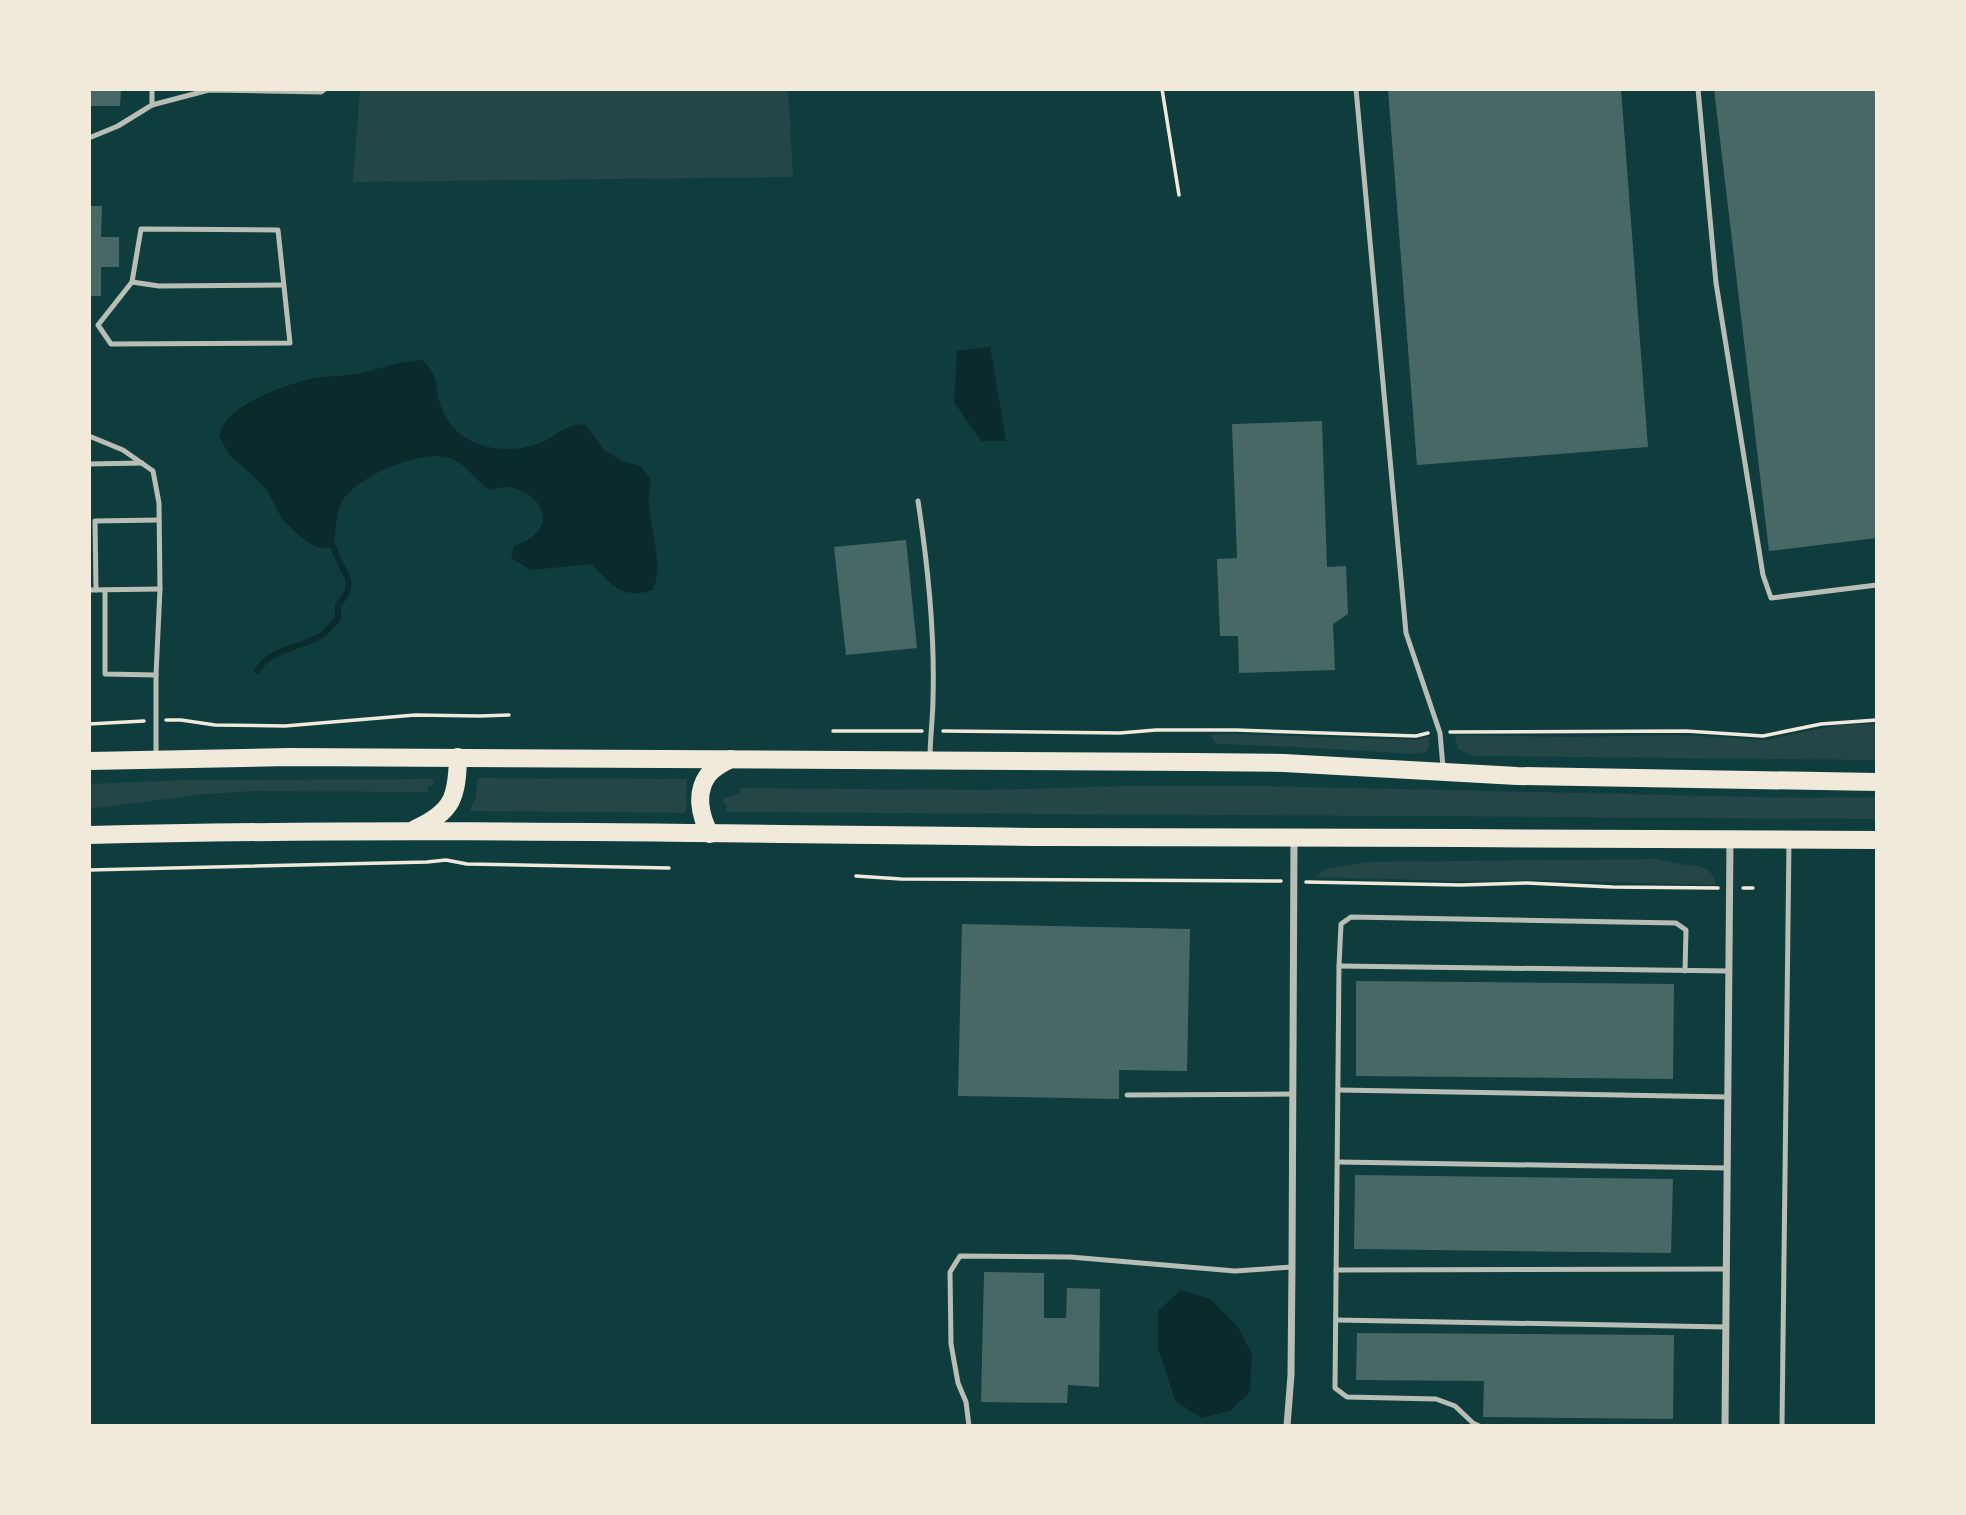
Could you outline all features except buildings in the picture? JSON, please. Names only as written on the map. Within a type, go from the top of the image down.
[{"type":"main road","points":[[411,830],[439,816],[447,806],[458,783],[458,757]]},
{"type":"main road","points":[[89,761],[458,757],[1271,763],[1517,776],[1877,782]]},
{"type":"main road","points":[[710,834],[701,811],[703,787],[707,776],[715,768],[731,759]]},
{"type":"main road","points":[[89,835],[411,830],[1294,839],[1877,840]]},
{"type":"street","points":[[1726,1426],[1730,838]]},
{"type":"street","points":[[1287,1426],[1291,1374],[1294,839]]},
{"type":"lane","points":[[152,89],[152,105]]},
{"type":"lane","points":[[89,138],[118,127],[152,105],[193,92],[321,92],[325,89]]},
{"type":"lane","points":[[1356,89],[1406,633],[1440,733],[1443,772]]},
{"type":"lane","points":[[1698,89],[1716,283],[1763,575],[1771,598],[1877,585]]},
{"type":"lane","points":[[141,229],[278,230],[290,343],[111,344],[98,325],[132,282],[141,229]]},
{"type":"lane","points":[[132,282],[159,286],[284,285]]},
{"type":"lane","points":[[89,325],[98,325]]},
{"type":"lane","points":[[89,436],[123,450],[153,471],[159,503],[160,589],[156,759]]},
{"type":"lane","points":[[89,464],[142,463]]},
{"type":"lane","points":[[918,501],[930,592],[933,699],[930,761]]},
{"type":"lane","points":[[159,520],[95,521],[93,590],[160,589]]},
{"type":"lane","points":[[105,590],[105,674],[156,675]]},
{"type":"lane","points":[[1782,1426],[1789,839]]},
{"type":"lane","points":[[1479,1426],[1472,1424],[1455,1406],[1436,1399],[1347,1397],[1335,1388],[1341,924],[1351,917],[1676,923],[1686,930],[1685,971]]},
{"type":"lane","points":[[1339,966],[1729,971]]},
{"type":"lane","points":[[1338,1090],[1728,1097]]},
{"type":"lane","points":[[1127,1096],[1293,1094]]},
{"type":"lane","points":[[1338,1162],[1727,1168]]},
{"type":"lane","points":[[969,1426],[966,1402],[958,1383],[951,1343],[950,1272],[960,1256],[1070,1257],[1236,1271],[1292,1267]]},
{"type":"lane","points":[[1336,1270],[1727,1269]]},
{"type":"lane","points":[[1336,1320],[1726,1327]]},
{"type":"path","points":[[1163,89],[1179,195]]},
{"type":"path","points":[[89,724],[181,720],[215,725],[285,726],[415,715],[509,715]]},
{"type":"path","points":[[833,731],[1120,733],[1236,730],[1416,736],[1427,733],[1686,731],[1763,736],[1821,724],[1877,720]]},
{"type":"path","points":[[89,870],[435,860],[467,864],[669,868]]},
{"type":"path","points":[[856,876],[915,879],[1275,881]]},
{"type":"path","points":[[1311,882],[1461,885],[1527,883],[1625,888],[1716,888]]},
{"type":"path","points":[[1743,888],[1753,888]]},
{"type":"shaded area","points":[[360,89],[788,89],[793,177],[353,182]]},
{"type":"shaded area","points":[[990,347],[1006,441],[981,441],[954,402],[957,351]]},
{"type":"shaded area","points":[[422,360],[435,379],[444,414],[452,426],[474,442],[500,449],[527,447],[571,426],[585,424],[603,449],[622,461],[640,466],[651,480],[649,500],[657,569],[653,590],[642,593],[625,592],[612,584],[592,564],[531,570],[511,558],[514,546],[532,537],[542,524],[543,516],[537,502],[515,488],[491,490],[455,460],[437,456],[407,461],[361,482],[340,505],[334,548],[318,548],[302,538],[282,519],[267,490],[230,456],[219,436],[233,414],[254,400],[292,384],[314,378],[358,374]]},
{"type":"shaded area","points":[[1877,724],[1876,760],[1474,756],[1459,750],[1455,735],[1679,735],[1765,740],[1838,725]]},
{"type":"shaded area","points":[[1210,735],[1416,740],[1429,737],[1429,747],[1426,752],[1415,754],[1221,744],[1216,743]]},
{"type":"shaded area","points":[[479,778],[687,779],[686,811],[472,811],[470,809],[476,797]]},
{"type":"shaded area","points":[[434,779],[433,785],[428,786],[428,792],[255,791],[204,794],[89,809],[89,784],[186,780]]},
{"type":"shaded area","points":[[1123,786],[1877,797],[1877,819],[726,812],[727,807],[723,802],[724,798],[740,793],[740,788],[987,790]]},
{"type":"shaded area","points":[[1657,859],[1707,869],[1716,884],[1314,877],[1326,869],[1365,862]]},
{"type":"shaded area","points":[[1181,1290],[1210,1299],[1238,1327],[1252,1354],[1250,1392],[1230,1411],[1201,1418],[1175,1401],[1158,1348],[1158,1311]]},
{"type":"waterway","points":[[257,671],[263,663],[278,653],[322,635],[338,619],[338,605],[345,596],[349,582],[334,548]]}]
